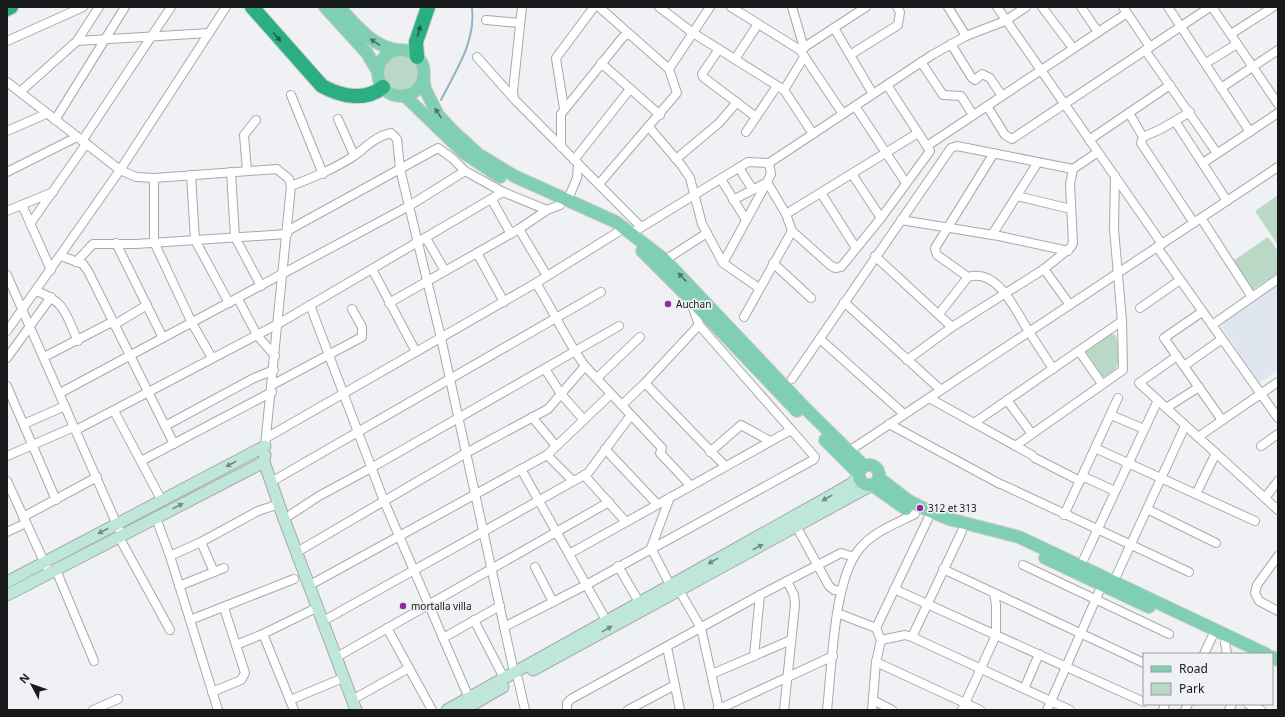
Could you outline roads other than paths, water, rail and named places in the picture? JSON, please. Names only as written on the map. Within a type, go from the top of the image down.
[{"type":"highway","points":[[7,9],[11,7]]},
{"type":"highway","points":[[252,7],[322,86],[337,94],[351,96],[372,94],[383,87]]},
{"type":"highway","points":[[417,56],[416,42],[428,7]]},
{"type":"main road","points":[[325,7],[367,53],[378,72],[383,87],[390,93],[404,95],[475,161],[512,183],[636,230],[807,410],[849,451],[860,472],[862,483],[874,483],[904,497],[925,510],[956,521],[1007,533],[1081,565],[1264,653]]},
{"type":"main road","points":[[339,7],[372,40],[388,49],[406,50],[417,56],[422,65],[425,89],[438,115],[478,154],[514,176],[618,232],[648,256],[860,472]]},
{"type":"main road","points":[[378,72],[382,59],[387,54],[399,50]]},
{"type":"main road","points":[[404,95],[418,86],[423,76]]},
{"type":"main road","points":[[860,472],[872,466],[875,467],[874,483]]},
{"type":"main road","points":[[874,483],[916,514],[962,531],[1016,544],[1212,637],[1226,648],[1245,653]]},
{"type":"street","points":[[7,41],[83,7]]},
{"type":"street","points":[[20,92],[77,41],[99,7]]},
{"type":"street","points":[[55,120],[125,7]]},
{"type":"street","points":[[30,224],[53,192],[82,141],[171,7]]},
{"type":"street","points":[[7,332],[120,170],[226,7]]},
{"type":"street","points":[[514,98],[513,91],[522,7]]},
{"type":"street","points":[[564,109],[556,58],[594,7]]},
{"type":"street","points":[[598,7],[669,69],[677,93],[660,115],[599,184]]},
{"type":"street","points":[[659,7],[694,33],[784,90],[813,134]]},
{"type":"street","points":[[669,69],[710,7]]},
{"type":"street","points":[[731,7],[803,52]]},
{"type":"street","points":[[784,90],[803,52],[834,28],[866,7]]},
{"type":"street","points":[[850,55],[898,24],[900,12],[897,7]]},
{"type":"street","points":[[948,7],[966,36]]},
{"type":"street","points":[[997,7],[1005,21],[1098,152],[1180,280],[1278,418]]},
{"type":"street","points":[[477,57],[561,147],[599,184],[636,230],[748,162],[769,163],[921,62],[966,36],[1005,21],[1026,7]]},
{"type":"street","points":[[1042,7],[1073,48]]},
{"type":"street","points":[[1082,7],[1098,32]]},
{"type":"street","points":[[1168,7],[1250,132]]},
{"type":"street","points":[[987,106],[1005,135],[1012,139],[1147,48],[1211,7],[1278,104]]},
{"type":"street","points":[[1231,34],[1273,7]]},
{"type":"street","points":[[795,8],[803,52],[843,114]]},
{"type":"street","points":[[927,146],[1098,32],[1125,10],[1170,85],[1217,153]]},
{"type":"street","points":[[486,20],[520,23]]},
{"type":"street","points":[[735,59],[758,24]]},
{"type":"street","points":[[834,28],[874,94]]},
{"type":"street","points":[[77,41],[209,33]]},
{"type":"street","points":[[561,147],[560,119],[564,109],[601,63],[628,34]]},
{"type":"street","points":[[951,44],[972,78],[976,80],[982,74],[987,75],[1002,96]]},
{"type":"street","points":[[1206,64],[1237,44]]},
{"type":"street","points":[[719,49],[702,74],[703,77],[756,117]]},
{"type":"street","points":[[1222,88],[1278,50]]},
{"type":"street","points":[[921,62],[943,95],[960,96],[973,115]]},
{"type":"street","points":[[601,63],[660,115]]},
{"type":"street","points":[[7,82],[46,114],[120,170],[136,177],[154,178],[277,169],[289,179],[291,186],[287,233],[264,462],[318,607],[335,658],[354,705],[409,668]]},
{"type":"street","points":[[767,182],[786,214],[792,231],[835,268],[841,267],[881,218],[930,151],[887,85]]},
{"type":"street","points":[[1089,140],[1170,85]]},
{"type":"street","points":[[746,132],[777,86]]},
{"type":"street","points":[[390,303],[511,234],[547,210],[564,202],[577,178],[576,162],[630,89]]},
{"type":"street","points":[[290,95],[323,174]]},
{"type":"street","points":[[676,159],[719,124],[737,102]]},
{"type":"street","points":[[855,106],[906,183]]},
{"type":"street","points":[[1143,137],[1190,112]]},
{"type":"street","points":[[1129,113],[1143,137],[1141,146],[1197,220],[1252,297]]},
{"type":"street","points":[[1203,163],[1278,113]]},
{"type":"street","points":[[7,131],[46,114]]},
{"type":"street","points":[[338,119],[354,155]]},
{"type":"street","points":[[247,171],[244,135],[256,120]]},
{"type":"street","points":[[1175,121],[1226,201]]},
{"type":"street","points":[[649,127],[690,178],[693,195],[702,224],[723,263],[758,288]]},
{"type":"street","points":[[291,186],[323,174],[354,155],[382,135],[391,133],[397,139],[400,169],[450,379],[504,627],[525,710]]},
{"type":"street","points":[[786,214],[918,133]]},
{"type":"street","points":[[7,172],[82,141]]},
{"type":"street","points":[[792,379],[875,256],[951,148],[957,146],[1073,169]]},
{"type":"street","points":[[76,262],[93,244],[195,240],[287,233],[438,148],[452,158],[465,171],[503,192],[547,210]]},
{"type":"street","points":[[907,360],[952,327],[1044,269],[1068,251],[1073,243],[1070,184],[1073,169],[1098,152]]},
{"type":"street","points":[[968,277],[935,252],[935,248],[946,228],[994,153]]},
{"type":"street","points":[[992,235],[1038,162]]},
{"type":"street","points":[[723,263],[771,174],[769,163]]},
{"type":"street","points":[[849,451],[1278,167]]},
{"type":"street","points":[[739,168],[752,190]]},
{"type":"street","points":[[60,393],[283,275],[409,206],[465,171]]},
{"type":"street","points":[[231,172],[235,237],[261,286]]},
{"type":"street","points":[[852,174],[881,218]]},
{"type":"street","points":[[191,175],[195,240],[229,303]]},
{"type":"street","points":[[1015,446],[1123,370],[1119,272],[1114,229],[1114,176]]},
{"type":"street","points":[[154,178],[154,242],[192,323],[212,358]]},
{"type":"street","points":[[721,179],[746,220]]},
{"type":"street","points":[[733,200],[767,182]]},
{"type":"street","points":[[7,210],[53,192]]},
{"type":"street","points":[[7,456],[114,410],[278,324],[492,200],[503,192]]},
{"type":"street","points":[[821,192],[856,248]]},
{"type":"street","points":[[1017,196],[1071,209]]},
{"type":"street","points":[[492,200],[511,234]]},
{"type":"street","points":[[22,205],[51,270]]},
{"type":"street","points":[[901,220],[992,235],[1068,251]]},
{"type":"street","points":[[519,229],[547,276]]},
{"type":"street","points":[[744,317],[758,288],[792,231]]},
{"type":"street","points":[[7,582],[44,561],[162,501],[266,442],[343,393],[504,302],[618,232]]},
{"type":"street","points":[[665,260],[707,233]]},
{"type":"street","points":[[426,238],[445,271]]},
{"type":"street","points":[[116,243],[163,338]]},
{"type":"street","points":[[477,253],[504,302]]},
{"type":"street","points":[[60,256],[83,264],[88,271],[113,324],[174,444]]},
{"type":"street","points":[[875,256],[952,327]]},
{"type":"street","points":[[773,263],[811,298]]},
{"type":"street","points":[[1044,269],[1070,305]]},
{"type":"street","points":[[372,270],[416,352]]},
{"type":"street","points":[[7,275],[118,524],[121,536],[170,630]]},
{"type":"street","points":[[939,314],[968,277],[979,275],[987,277],[1005,293],[1053,368]]},
{"type":"street","points":[[1212,325],[1278,279]]},
{"type":"street","points":[[1140,308],[1180,280]]},
{"type":"street","points":[[536,283],[557,317],[575,352],[585,366],[662,448],[660,453],[691,486]]},
{"type":"street","points":[[36,291],[51,297],[62,306],[78,341]]},
{"type":"street","points":[[271,482],[601,292]]},
{"type":"street","points":[[7,358],[51,297]]},
{"type":"street","points":[[238,299],[257,335],[275,356]]},
{"type":"street","points":[[844,302],[941,390]]},
{"type":"street","points":[[310,305],[384,501],[469,698]]},
{"type":"street","points":[[504,627],[586,585],[618,566],[813,460],[815,457],[699,325],[693,308],[696,305]]},
{"type":"street","points":[[44,357],[147,306]]},
{"type":"street","points":[[141,461],[174,444],[362,337],[362,327],[352,309]]},
{"type":"street","points":[[1202,312],[1164,338],[1222,420]]},
{"type":"street","points":[[974,423],[1122,321]]},
{"type":"street","points":[[622,405],[645,383],[699,325]]},
{"type":"street","points":[[284,519],[319,496],[371,468],[619,326]]},
{"type":"street","points":[[597,378],[640,337]]},
{"type":"street","points":[[820,339],[904,414]]},
{"type":"street","points":[[1184,366],[1222,340]]},
{"type":"street","points":[[1079,351],[1102,384]]},
{"type":"street","points":[[1177,356],[1139,383],[1278,510]]},
{"type":"street","points":[[297,552],[466,453],[548,409],[585,366]]},
{"type":"street","points":[[545,369],[560,394],[584,420]]},
{"type":"street","points":[[165,426],[254,378],[274,370]]},
{"type":"street","points":[[1198,437],[1278,382]]},
{"type":"street","points":[[645,383],[725,466]]},
{"type":"street","points":[[7,386],[56,500]]},
{"type":"street","points":[[1166,408],[1199,387]]},
{"type":"street","points":[[310,585],[547,454],[611,394]]},
{"type":"street","points":[[929,398],[1034,457],[1115,491]]},
{"type":"street","points":[[1064,515],[1118,398]]},
{"type":"street","points":[[1007,400],[1032,434]]},
{"type":"street","points":[[1081,565],[1158,400]]},
{"type":"street","points":[[24,424],[65,406]]},
{"type":"street","points":[[114,410],[162,501]]},
{"type":"street","points":[[323,621],[588,473],[631,414]]},
{"type":"street","points":[[1111,415],[1144,429]]},
{"type":"street","points":[[532,417],[556,446]]},
{"type":"street","points":[[889,424],[1001,485],[1189,572]]},
{"type":"street","points":[[710,452],[741,425],[770,441]]},
{"type":"street","points":[[1114,581],[1186,426]]},
{"type":"street","points":[[569,554],[791,430]]},
{"type":"street","points":[[1261,446],[1278,434]]},
{"type":"street","points":[[1095,448],[1256,521]]},
{"type":"street","points":[[605,449],[657,504]]},
{"type":"street","points":[[1196,494],[1216,453]]},
{"type":"street","points":[[547,454],[572,481]]},
{"type":"street","points":[[7,595],[264,462]]},
{"type":"street","points":[[521,469],[606,620]]},
{"type":"street","points":[[447,710],[504,678],[516,675],[674,587],[832,496],[851,484],[860,472]]},
{"type":"street","points":[[584,475],[626,522]]},
{"type":"street","points":[[7,532],[56,500],[97,477]]},
{"type":"street","points":[[7,481],[9,493],[25,520],[44,561],[53,571],[94,661]]},
{"type":"street","points":[[1265,498],[1278,481]]},
{"type":"street","points":[[463,710],[516,675],[606,620],[639,602],[674,587],[796,526],[874,483]]},
{"type":"street","points":[[670,497],[652,548],[674,587],[701,628],[722,709],[788,676],[833,656]]},
{"type":"street","points":[[335,658],[609,502]]},
{"type":"street","points":[[170,556],[202,542],[258,512],[279,504]]},
{"type":"street","points":[[1147,509],[1216,543]]},
{"type":"street","points":[[827,710],[837,613],[841,591],[854,557],[861,547],[872,537],[916,514]]},
{"type":"street","points":[[156,518],[180,586],[218,710]]},
{"type":"street","points":[[872,710],[876,662],[880,640],[876,628],[928,519]]},
{"type":"street","points":[[796,526],[816,565],[829,586],[834,590],[841,591]]},
{"type":"street","points":[[912,637],[962,531]]},
{"type":"street","points":[[202,542],[214,572]]},
{"type":"street","points":[[567,710],[567,703],[572,699],[816,565],[841,553],[854,557]]},
{"type":"street","points":[[1278,556],[1257,585],[1255,593],[1259,601],[1278,611]]},
{"type":"street","points":[[1023,565],[1170,634]]},
{"type":"street","points":[[618,566],[639,602]]},
{"type":"street","points":[[535,567],[553,602]]},
{"type":"street","points":[[180,586],[224,568]]},
{"type":"street","points":[[943,570],[1143,663]]},
{"type":"street","points":[[190,620],[224,608],[294,579]]},
{"type":"street","points":[[784,710],[795,605],[794,595],[786,581]]},
{"type":"street","points":[[1047,710],[1102,585]]},
{"type":"street","points":[[894,589],[1143,702]]},
{"type":"street","points":[[964,707],[996,635],[996,605],[994,593]]},
{"type":"street","points":[[754,656],[760,595]]},
{"type":"street","points":[[443,638],[500,606]]},
{"type":"street","points":[[236,645],[263,634],[318,607]]},
{"type":"street","points":[[212,692],[243,678],[245,673],[224,608]]},
{"type":"street","points":[[837,613],[876,628]]},
{"type":"street","points":[[474,620],[504,678]]},
{"type":"street","points":[[387,628],[432,710]]},
{"type":"street","points":[[263,634],[294,710]]},
{"type":"street","points":[[880,640],[905,635],[912,637],[980,670],[1070,710]]},
{"type":"street","points":[[1204,653],[1212,637]]},
{"type":"street","points":[[712,674],[791,640]]},
{"type":"street","points":[[667,647],[680,710]]},
{"type":"street","points":[[1024,689],[1039,654]]},
{"type":"street","points":[[876,662],[964,707],[980,710]]},
{"type":"street","points":[[290,700],[343,678]]},
{"type":"street","points":[[628,710],[675,685]]},
{"type":"street","points":[[93,710],[118,699]]},
{"type":"street","points":[[873,700],[892,710]]},
{"type":"street","points":[[1250,705],[1262,710]]},
{"type":"waterway","points":[[441,100],[468,44],[471,32],[472,7]]},
{"type":"place","name":"Auchan","points":[[668,304]]},
{"type":"place","name":"312 et 313","points":[[920,508]]},
{"type":"place","name":"mortalla villa","points":[[403,606]]}]
